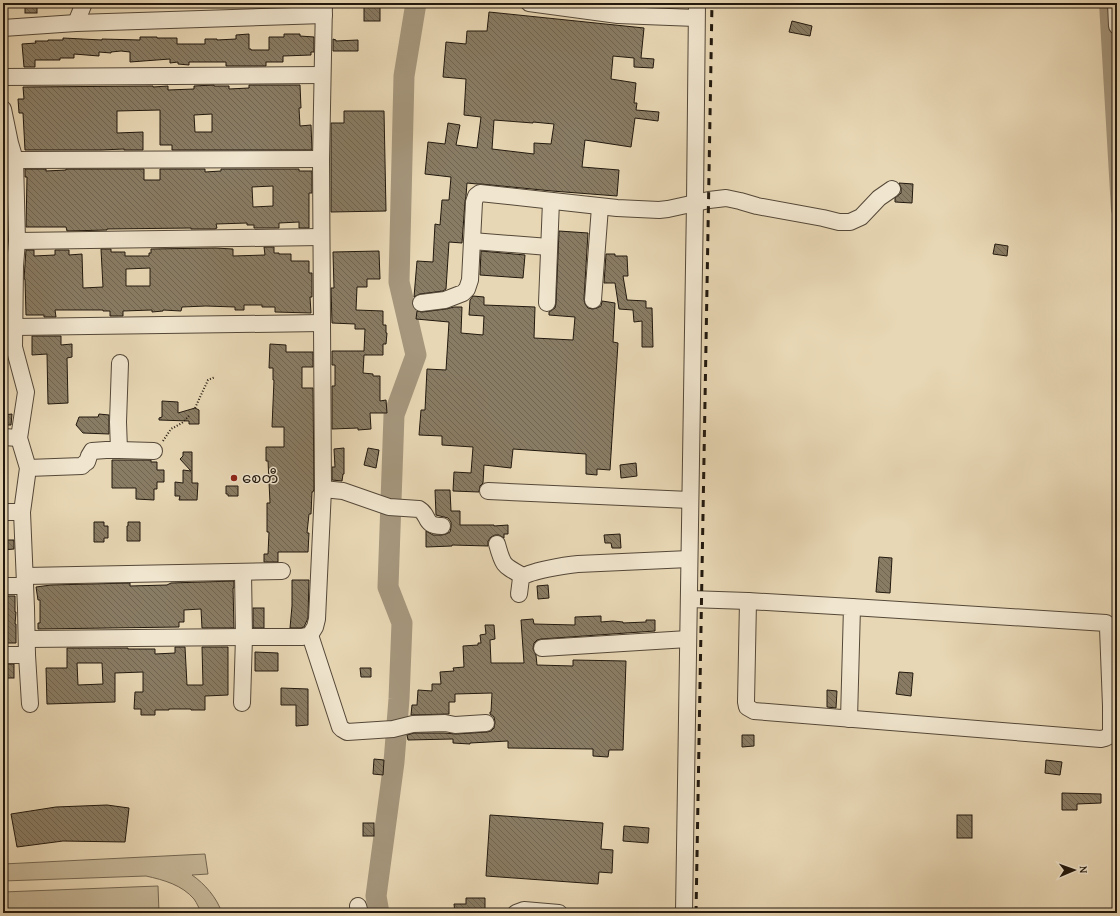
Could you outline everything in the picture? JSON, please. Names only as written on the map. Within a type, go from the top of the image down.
[{"type":"street","points":[[76,22],[84,3]]},
{"type":"street","points":[[529,3],[618,15],[697,11],[684,913]]},
{"type":"street","points":[[1116,3],[1117,26]]},
{"type":"street","points":[[3,28],[76,22],[324,9],[321,158],[323,489],[317,619],[315,627],[310,635],[302,637],[244,636],[27,639]]},
{"type":"street","points":[[3,77],[322,75]]},
{"type":"street","points":[[3,108],[15,160],[17,241],[9,266],[15,327],[9,347],[26,392],[19,438],[28,468],[22,512],[30,704]]},
{"type":"street","points":[[15,160],[321,158]]},
{"type":"street","points":[[421,303],[445,300],[467,290],[470,280],[474,202],[477,194],[482,193],[617,208],[668,210],[695,202],[733,199],[756,206],[839,222],[850,222],[861,217],[879,198],[892,189]]},
{"type":"street","points":[[546,303],[551,201]]},
{"type":"street","points":[[593,300],[600,206]]},
{"type":"street","points":[[17,241],[321,237]]},
{"type":"street","points":[[472,241],[549,248]]},
{"type":"street","points":[[15,327],[322,323]]},
{"type":"street","points":[[118,450],[120,363]]},
{"type":"street","points":[[3,437],[19,438]]},
{"type":"street","points":[[28,468],[82,466],[87,462],[92,452],[106,450],[154,451]]},
{"type":"street","points":[[323,489],[343,491],[389,507],[422,511],[428,521],[433,525],[442,526]]},
{"type":"street","points":[[488,491],[690,500]]},
{"type":"street","points":[[3,512],[22,512]]},
{"type":"street","points":[[497,544],[501,559],[506,567],[523,576],[535,572],[572,565],[689,559]]},
{"type":"street","points":[[3,586],[25,581],[282,571]]},
{"type":"street","points":[[242,703],[244,636],[243,572]]},
{"type":"street","points":[[520,594],[523,576]]},
{"type":"street","points":[[689,599],[748,601],[1106,623],[1108,628],[1112,706],[1111,735],[1106,738],[1102,738],[754,711],[747,707],[746,702],[748,601]]},
{"type":"street","points":[[849,719],[852,607]]},
{"type":"street","points":[[310,635],[339,723],[342,729],[347,732],[393,729],[413,724],[445,723],[455,725],[486,723]]},
{"type":"street","points":[[542,648],[688,639]]},
{"type":"street","points":[[3,655],[27,655]]},
{"type":"street","points":[[516,913],[524,910],[559,913]]},
{"type":"path","points":[[195,408],[208,380],[215,377]]},
{"type":"path","points":[[171,430],[182,423],[189,416]]},
{"type":"shaded area","points":[[205,854],[208,874],[192,875],[210,892],[222,913],[202,913],[194,899],[184,890],[166,881],[146,876],[3,881],[3,864]]},
{"type":"shaded area","points":[[158,886],[159,913],[3,913],[3,892]]},
{"type":"building","points":[[25,3],[37,3],[37,13],[25,13]]},
{"type":"building","points":[[364,3],[380,3],[380,21],[364,21]]},
{"type":"building","points":[[489,12],[644,28],[641,58],[654,59],[653,68],[634,67],[634,58],[613,56],[611,79],[636,83],[634,103],[637,103],[636,110],[659,112],[658,121],[635,118],[631,147],[585,140],[582,167],[619,170],[617,196],[467,183],[462,243],[449,242],[446,289],[443,291],[420,294],[414,297],[417,261],[433,262],[435,224],[440,225],[442,200],[449,200],[451,177],[425,174],[428,142],[445,144],[448,123],[460,125],[456,145],[477,148],[481,117],[464,115],[466,79],[443,77],[446,42],[466,44],[467,31],[487,31]],"holes":[[[494,120],[554,124],[551,144],[534,143],[534,154],[492,149]]]},
{"type":"building","points":[[792,21],[812,26],[810,36],[789,32]]},
{"type":"building","points":[[249,34],[249,49],[251,50],[269,50],[269,37],[284,37],[284,34],[300,34],[300,36],[314,37],[314,52],[311,52],[311,55],[283,56],[283,62],[266,62],[266,66],[226,66],[226,62],[189,62],[189,65],[178,64],[178,62],[170,63],[170,59],[130,62],[130,52],[121,51],[111,53],[99,52],[99,56],[74,54],[74,58],[60,58],[60,60],[35,60],[35,67],[24,67],[22,44],[36,43],[35,41],[63,40],[63,38],[140,40],[140,37],[157,37],[177,38],[177,44],[205,44],[205,39],[236,39],[236,35]]},
{"type":"building","points":[[333,39],[336,41],[358,40],[358,51],[333,51]]},
{"type":"building","points":[[249,85],[300,85],[300,126],[311,125],[312,150],[172,150],[172,145],[160,145],[160,110],[117,111],[117,133],[143,132],[143,150],[25,150],[23,113],[19,113],[18,99],[24,99],[23,87],[168,86],[168,90],[194,89],[194,86],[229,86],[229,89],[249,88]],"holes":[[[212,114],[212,132],[195,132],[194,115]]]},
{"type":"building","points":[[344,111],[384,111],[386,211],[331,212],[331,123],[344,123]]},
{"type":"building","points":[[25,169],[46,169],[46,171],[66,169],[144,169],[144,180],[160,180],[160,169],[205,169],[205,172],[221,171],[221,169],[299,169],[299,171],[312,171],[312,193],[309,193],[309,228],[299,228],[299,222],[279,223],[279,228],[254,228],[254,225],[247,225],[247,223],[216,224],[217,228],[215,229],[107,229],[67,231],[66,227],[26,227],[27,177],[25,177]],"holes":[[[273,186],[273,206],[253,207],[252,187]]]},
{"type":"building","points":[[899,183],[913,184],[912,203],[895,202],[895,198],[901,193]]},
{"type":"building","points":[[559,231],[588,233],[584,299],[588,308],[593,309],[601,306],[602,301],[615,303],[613,342],[618,343],[610,470],[597,469],[597,475],[586,474],[586,454],[513,449],[511,468],[484,465],[483,483],[480,486],[479,492],[453,491],[454,472],[471,473],[473,447],[442,445],[442,436],[419,435],[421,410],[425,410],[427,369],[446,370],[449,322],[416,319],[417,311],[422,312],[462,307],[461,333],[483,335],[484,316],[469,315],[470,300],[473,296],[484,297],[484,305],[535,307],[534,338],[573,340],[575,317],[549,315],[549,312],[555,308],[556,303]]},
{"type":"building","points":[[995,244],[1008,246],[1007,256],[993,254]]},
{"type":"building","points":[[264,247],[274,247],[274,253],[291,254],[291,261],[309,261],[309,273],[312,273],[312,297],[310,297],[311,313],[275,312],[275,307],[244,305],[244,310],[235,310],[235,307],[206,306],[182,307],[181,311],[123,311],[123,316],[110,316],[110,311],[103,310],[55,310],[56,317],[26,315],[24,279],[26,250],[34,250],[34,256],[55,255],[55,250],[69,250],[69,255],[82,254],[83,288],[103,287],[101,249],[111,249],[111,252],[125,252],[125,256],[149,256],[151,249],[215,248],[233,249],[233,256],[265,255]],"holes":[[[150,268],[150,286],[126,286],[126,269]]]},
{"type":"building","points":[[379,251],[380,279],[367,279],[367,287],[357,287],[356,310],[383,311],[383,325],[386,325],[387,333],[386,344],[383,344],[383,355],[364,355],[363,373],[373,374],[373,376],[380,376],[380,401],[386,400],[387,413],[370,413],[371,429],[332,429],[332,386],[335,386],[335,365],[332,365],[332,351],[364,351],[365,329],[355,329],[355,324],[332,323],[331,288],[334,288],[333,252]]},
{"type":"building","points":[[481,251],[525,255],[523,278],[480,275]]},
{"type":"building","points":[[606,254],[627,256],[628,276],[623,276],[627,300],[646,301],[646,308],[652,308],[653,347],[642,347],[642,321],[634,322],[633,310],[619,309],[615,283],[604,283]]},
{"type":"building","points":[[32,336],[61,336],[61,345],[72,344],[72,357],[67,358],[68,403],[48,404],[47,354],[32,355]]},
{"type":"building","points":[[270,344],[286,345],[286,352],[313,352],[313,367],[302,367],[302,388],[313,388],[314,489],[312,492],[311,514],[309,514],[307,533],[309,533],[308,552],[278,552],[278,562],[264,562],[264,554],[268,554],[269,532],[267,532],[267,503],[270,503],[266,447],[284,447],[284,427],[272,427],[274,380],[273,368],[269,368]]},
{"type":"building","points":[[162,401],[178,402],[178,413],[195,408],[199,410],[199,424],[189,424],[189,421],[159,420],[159,418],[162,417]]},
{"type":"building","points":[[12,414],[11,425],[3,425],[3,415]]},
{"type":"building","points":[[99,414],[109,415],[109,434],[83,433],[76,425],[79,417],[98,417]]},
{"type":"building","points":[[344,448],[344,474],[342,481],[332,480],[332,467],[335,467],[334,449]]},
{"type":"building","points":[[368,448],[379,450],[376,468],[364,465]]},
{"type":"building","points":[[183,452],[192,452],[192,483],[198,483],[197,500],[179,500],[180,496],[175,496],[175,482],[183,483],[183,470],[191,471],[180,459],[183,456]]},
{"type":"building","points":[[112,460],[151,460],[151,462],[157,462],[157,470],[164,470],[164,482],[157,482],[157,489],[154,489],[154,500],[136,499],[136,488],[112,488]]},
{"type":"building","points":[[636,463],[637,476],[621,478],[620,465]]},
{"type":"building","points":[[226,486],[238,486],[238,496],[228,496],[228,494],[226,494]]},
{"type":"building","points":[[435,490],[450,490],[451,511],[460,511],[460,525],[508,525],[508,534],[504,534],[504,538],[499,535],[491,537],[488,541],[488,546],[452,545],[426,547],[426,531],[433,535],[442,535],[450,532],[451,527],[451,522],[448,518],[436,515]]},
{"type":"building","points":[[94,522],[104,522],[104,526],[108,526],[108,538],[104,538],[104,542],[94,542]]},
{"type":"building","points":[[128,522],[140,522],[140,541],[127,541]]},
{"type":"building","points":[[620,534],[621,548],[612,548],[611,543],[605,543],[604,535]]},
{"type":"building","points":[[3,540],[14,540],[14,549],[3,550]]},
{"type":"building","points":[[879,557],[892,558],[890,593],[876,592]]},
{"type":"building","points":[[292,580],[309,580],[308,618],[304,627],[301,628],[290,628]]},
{"type":"building","points":[[234,581],[234,628],[202,628],[201,609],[184,610],[184,622],[179,622],[179,627],[38,629],[38,623],[40,623],[40,600],[38,600],[36,587],[51,585],[130,583],[130,586],[167,585],[171,583]]},
{"type":"building","points":[[548,585],[549,598],[538,599],[537,586]]},
{"type":"building","points":[[4,596],[15,596],[16,643],[3,643]]},
{"type":"building","points":[[253,608],[264,608],[264,628],[253,628]]},
{"type":"building","points":[[601,616],[601,622],[613,621],[623,623],[655,620],[655,631],[541,639],[534,643],[533,649],[536,655],[537,665],[573,666],[573,660],[626,661],[623,750],[609,750],[608,757],[593,756],[593,749],[508,748],[508,741],[470,744],[453,743],[453,739],[408,740],[407,735],[414,733],[456,734],[487,732],[494,728],[494,717],[490,714],[492,693],[455,694],[455,702],[449,702],[449,714],[411,715],[412,705],[417,705],[418,690],[432,691],[432,684],[441,684],[440,672],[454,671],[453,668],[464,667],[463,646],[478,645],[478,643],[481,643],[480,635],[486,634],[485,625],[494,625],[495,639],[490,640],[491,663],[524,663],[521,620],[533,619],[534,624],[575,625],[575,617]]},
{"type":"building","points":[[175,647],[185,647],[187,685],[203,685],[202,647],[228,647],[228,695],[205,696],[205,710],[155,710],[155,715],[141,715],[141,709],[134,709],[135,692],[143,692],[143,672],[115,673],[115,702],[47,704],[46,668],[67,668],[67,648],[155,649],[155,654],[175,653]],"holes":[[[77,663],[102,663],[103,684],[78,685]]]},
{"type":"building","points":[[255,652],[278,653],[278,671],[255,671]]},
{"type":"building","points":[[3,664],[14,664],[14,678],[3,678]]},
{"type":"building","points":[[360,668],[371,668],[371,677],[361,677]]},
{"type":"building","points":[[899,672],[913,673],[911,696],[896,694]]},
{"type":"building","points":[[281,688],[308,689],[308,725],[296,726],[296,705],[281,705]]},
{"type":"building","points":[[827,690],[837,691],[836,708],[827,707]]},
{"type":"building","points":[[742,735],[754,735],[754,746],[742,747]]},
{"type":"building","points":[[374,759],[384,760],[383,775],[373,774]]},
{"type":"building","points":[[1046,760],[1062,762],[1060,775],[1045,773]]},
{"type":"building","points":[[1062,793],[1101,794],[1101,803],[1077,804],[1077,810],[1062,810]]},
{"type":"building","points":[[107,805],[129,808],[125,842],[63,841],[17,847],[11,814],[56,807]]},
{"type":"building","points":[[490,815],[603,823],[601,849],[613,850],[612,873],[599,872],[598,884],[486,876]]},
{"type":"building","points":[[957,815],[972,815],[972,838],[957,838]]},
{"type":"building","points":[[363,823],[374,823],[374,836],[363,836]]},
{"type":"building","points":[[624,826],[649,828],[648,843],[623,841]]},
{"type":"building","points":[[466,898],[485,898],[485,913],[455,913],[454,904],[466,904]]},
{"type":"waterway","points":[[379,913],[376,896],[394,762],[399,699],[402,623],[388,587],[394,415],[416,355],[399,282],[404,76],[416,3]]},
{"type":"waterway","points":[[1105,3],[1117,210]]},
{"type":"railway","points":[[696,913],[712,3]]},
{"type":"place","name":"စေတီ","points":[[234,478]]}]
